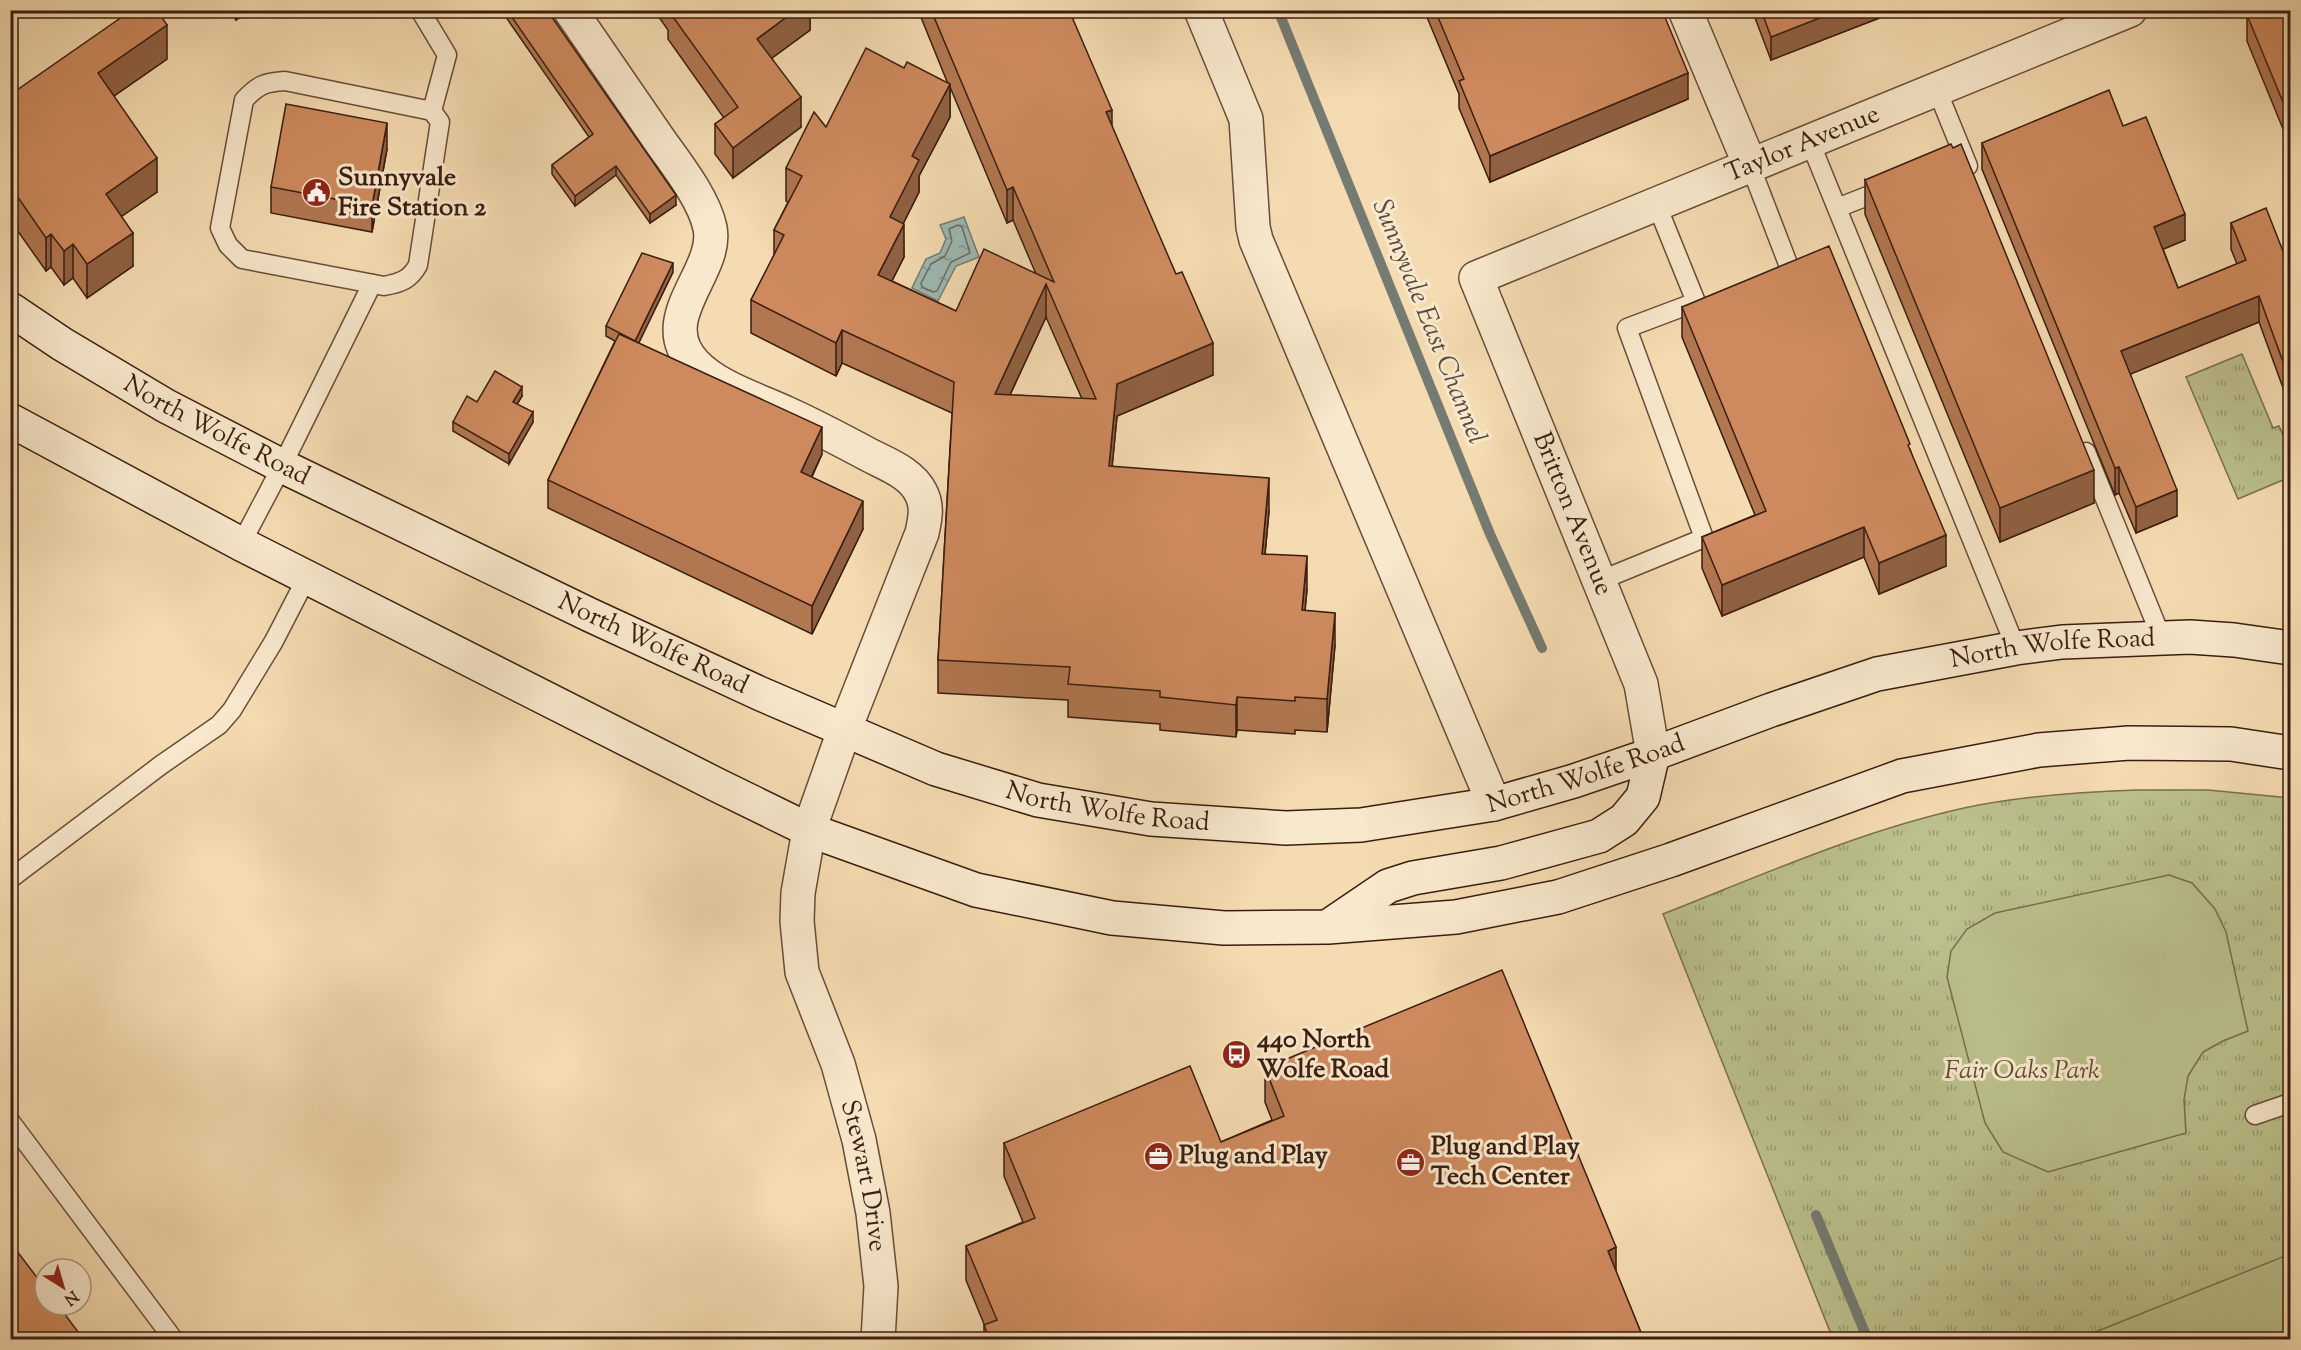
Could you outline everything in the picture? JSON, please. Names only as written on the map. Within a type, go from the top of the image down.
[{"type":"main road","name":"Stewart Drive","points":[[570,10],[675,163],[700,202],[708,220],[710,229],[708,249],[686,303],[680,327],[681,339],[692,361],[723,384],[823,430],[897,470],[912,480],[922,494],[927,514],[922,533],[844,731],[809,830],[798,893],[797,921],[802,972],[838,1064],[859,1140],[873,1213],[881,1286],[878,1340]]},
{"type":"main road","points":[[1202,10],[1246,119],[1253,227],[1256,240],[1494,804]]},
{"type":"main road","points":[[1685,10],[1750,165]]},
{"type":"main road","name":"Taylor Avenue","points":[[1476,278],[2130,10]]},
{"type":"main road","name":"Britton Avenue","points":[[1476,278],[1641,684],[1653,754]]},
{"type":"main road","name":"North Wolfe Road","points":[[10,309],[62,344],[166,406],[282,466],[590,615],[844,731],[936,769],[1038,800],[1151,819],[1286,828],[1361,825],[1494,804],[1574,781],[1877,674],[2016,648],[2062,642],[2190,637],[2234,640],[2290,648]]},
{"type":"main road","points":[[10,420],[241,544],[809,830],[976,890],[1112,918],[1224,928],[1328,927],[1456,917],[1558,897],[1671,860],[1902,776],[2039,750],[2129,743],[2230,744],[2290,753]]},
{"type":"main road","points":[[1328,927],[1388,886],[1413,878],[1501,863],[1599,836],[1624,820],[1643,797],[1653,754]]},
{"type":"lane","points":[[420,10],[447,55],[432,111]]},
{"type":"lane","points":[[285,81],[432,111],[440,122],[418,265],[412,276],[399,283],[384,286],[372,284],[242,259],[228,244],[220,228],[244,100],[256,88],[271,82],[285,81]]},
{"type":"lane","points":[[1937,90],[1974,178]]},
{"type":"lane","points":[[1810,142],[2016,648]]},
{"type":"lane","points":[[1943,165],[1965,156]]},
{"type":"lane","points":[[1750,165],[1790,268]]},
{"type":"lane","points":[[1837,208],[1901,182]]},
{"type":"lane","points":[[1599,581],[1704,538],[1627,328],[1696,302],[1656,203]]},
{"type":"lane","points":[[241,544],[372,284]]},
{"type":"lane","points":[[2077,431],[2162,639]]},
{"type":"lane","points":[[10,879],[161,765],[219,725],[232,710],[274,641],[307,577]]},
{"type":"lane","points":[[2255,1115],[2290,1103]]},
{"type":"lane","points":[[10,1121],[174,1340]]},
{"type":"green space","points":[[2242,354],[2273,428],[2279,426],[2290,451],[2290,477],[2238,499],[2186,377]]},
{"type":"green space","name":"Fair Oaks Park","points":[[2208,790],[2290,798],[2290,1339],[1833,1339],[1663,914],[1849,841],[1925,818],[1964,808],[2028,798],[2071,793]]},
{"type":"green space","points":[[2169,875],[2192,883],[2215,909],[2226,932],[2248,1031],[2203,1052],[2188,1076],[2184,1100],[2186,1133],[2048,1172],[2003,1152],[1985,1123],[1947,977],[1951,951],[1967,929],[1995,913]]},
{"type":"green space","points":[[2290,1254],[2290,1339],[2078,1339]]},
{"type":"water","points":[[964,217],[979,257],[956,266],[938,301],[912,288],[926,259],[940,253],[946,239],[940,225]]},
{"type":"building","points":[[132,10],[157,10],[167,25],[98,73],[157,158],[106,194],[133,233],[87,264],[73,244],[64,251],[51,234],[46,238],[15,193],[10,196],[10,95]]},
{"type":"building","points":[[507,10],[547,10],[676,195],[650,214],[616,166],[575,196],[552,165],[593,134]]},
{"type":"building","points":[[668,10],[796,10],[757,39],[801,97],[733,148],[715,124],[738,107]]},
{"type":"building","points":[[931,10],[1069,10],[1112,110],[1106,112],[1176,274],[1182,272],[1213,343],[1117,384],[1109,466],[1269,478],[1262,554],[1307,556],[1302,610],[1335,613],[1327,699],[1295,697],[1295,701],[1237,697],[1236,705],[1160,697],[1160,691],[1068,684],[1070,667],[938,660],[954,382],[842,330],[836,343],[751,300],[784,235],[774,230],[802,176],[786,168],[814,112],[826,127],[866,48],[904,68],[907,62],[950,84],[912,156],[919,160],[890,217],[904,224],[878,275],[956,311],[984,249],[1054,282],[1013,187],[1007,190]],"holes":[[[1046,284],[1096,399],[995,394]]]},
{"type":"building","points":[[1435,10],[1662,10],[1688,73],[1490,156],[1459,81],[1464,79]]},
{"type":"building","points":[[1761,10],[1840,10],[1771,37]]},
{"type":"building","points":[[2258,10],[2290,10],[2290,119],[2247,15]]},
{"type":"building","points":[[2109,90],[2123,126],[2146,117],[2185,214],[2154,227],[2178,288],[2246,260],[2231,223],[2266,208],[2290,269],[2290,381],[2259,296],[2121,351],[2177,490],[2136,507],[2119,467],[2115,468],[1982,143]]},
{"type":"building","points":[[286,104],[387,123],[372,206],[271,187]]},
{"type":"building","points":[[1951,144],[1953,148],[1961,144],[2094,470],[2000,508],[1865,180]]},
{"type":"building","points":[[1829,246],[1946,535],[1879,563],[1864,527],[1722,585],[1702,537],[1766,511],[1682,307]]},
{"type":"building","points":[[642,253],[673,263],[635,341],[606,326]]},
{"type":"building","points":[[619,334],[822,427],[801,472],[863,501],[812,606],[548,480]]},
{"type":"building","points":[[495,371],[522,387],[513,402],[533,412],[509,454],[453,422],[467,396],[477,402]]},
{"type":"building","name":"Plug and Play Tech Center","points":[[1502,970],[1616,1247],[1608,1251],[1644,1340],[990,1340],[984,1325],[997,1320],[966,1246],[1035,1218],[1004,1143],[1190,1066],[1221,1142],[1284,1116],[1265,1068]]},
{"type":"building","points":[[10,1242],[33,1272],[33,1317],[67,1317],[84,1340],[10,1340]]},
{"type":"waterway","name":"Sunnyvale East Channel","points":[[1278,10],[1490,534],[1542,648]]},
{"type":"waterway","name":"Sunnyvale East Channel","points":[[1816,1215],[1868,1340]]},
{"type":"place","name":"Sunnyvale Fire Station 2","points":[[317,193]]},
{"type":"place","name":"440 North Wolfe Road","points":[[1236,1055]]},
{"type":"place","name":"Plug and Play","points":[[1158,1156]]},
{"type":"place","name":"Plug and Play Tech Center","points":[[1410,1162]]}]
